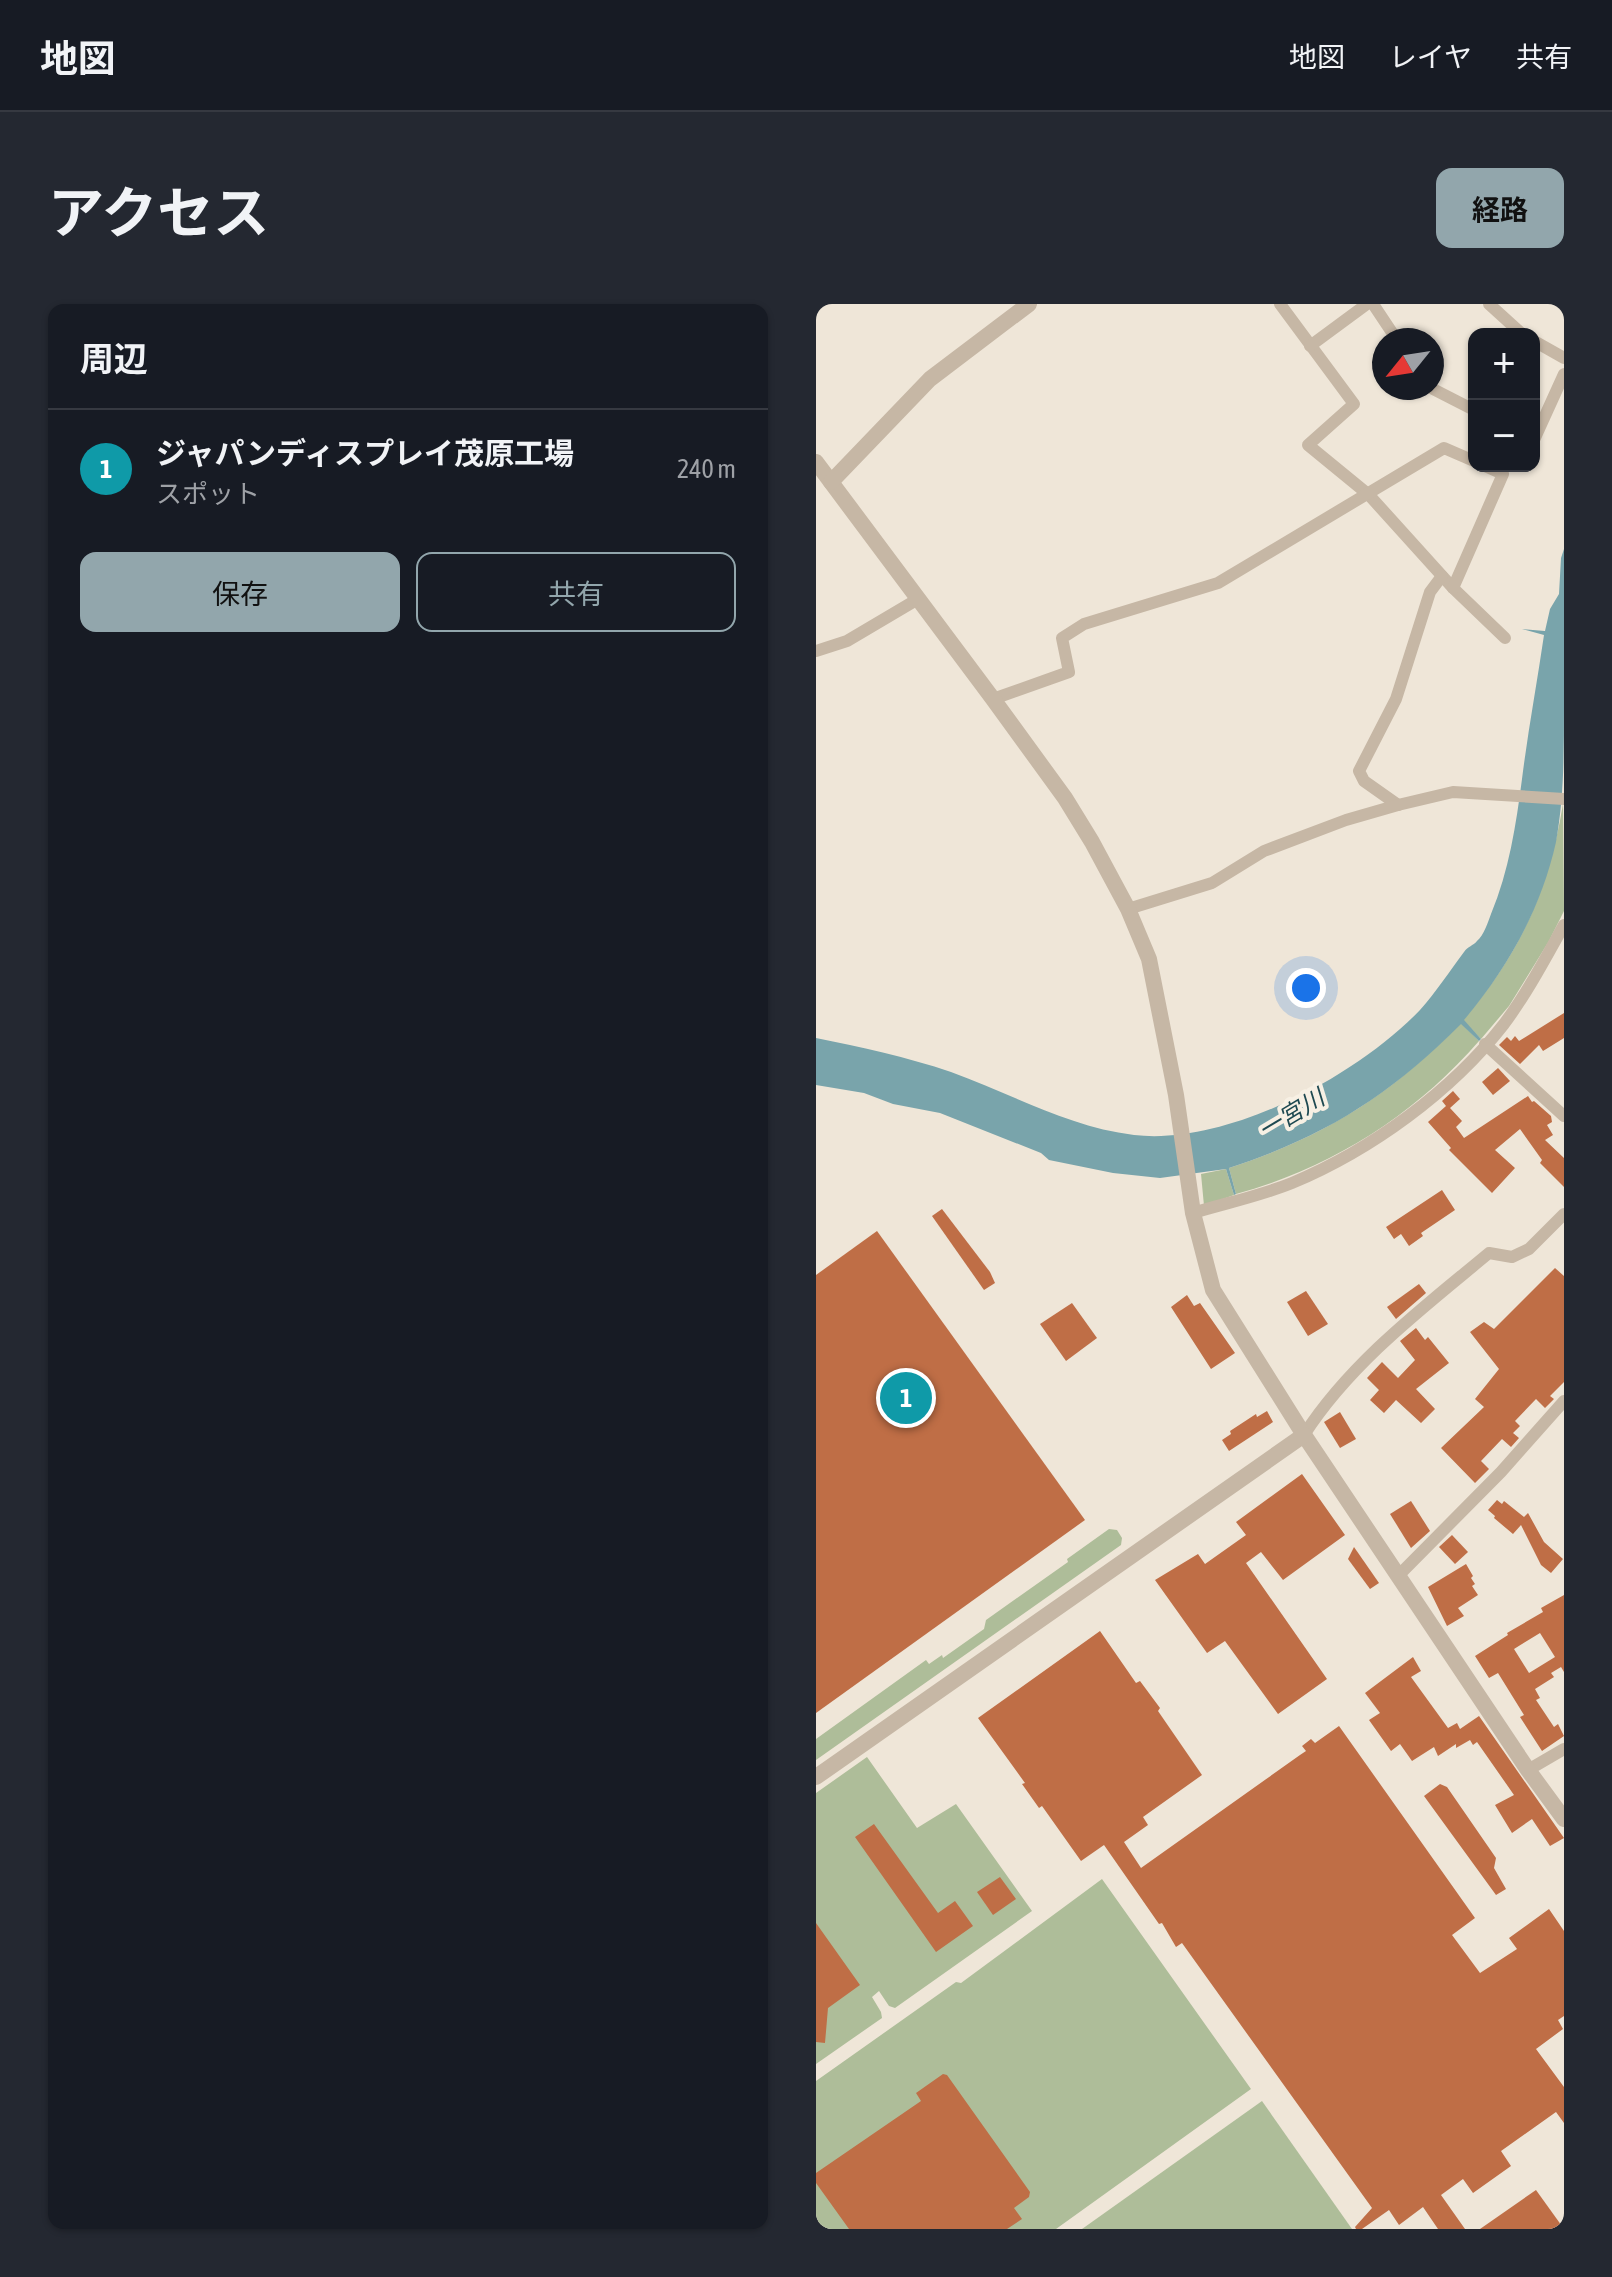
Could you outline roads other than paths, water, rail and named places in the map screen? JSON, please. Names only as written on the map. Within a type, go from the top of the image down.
[{"type":"street","points":[[831,482],[930,379],[1029,304]]},
{"type":"street","points":[[1280,304],[1354,404],[1308,445],[1369,495],[1453,588],[1505,638]]},
{"type":"street","points":[[1310,346],[1370,304],[1388,328]]},
{"type":"street","points":[[1489,304],[1515,328]]},
{"type":"street","points":[[1540,344],[1564,358]]},
{"type":"street","points":[[1540,427],[1564,374]]},
{"type":"street","points":[[1444,395],[1468,407]]},
{"type":"street","points":[[993,699],[1069,672],[1062,638],[1084,624],[1218,583],[1444,448],[1468,458]]},
{"type":"street","points":[[816,462],[1065,798],[1092,842],[1128,909],[1149,959],[1176,1095],[1193,1210],[1213,1290],[1304,1435],[1564,1819]]},
{"type":"street","points":[[1453,588],[1503,474],[1498,472]]},
{"type":"street","points":[[1398,805],[1364,781],[1359,771],[1396,699],[1430,592],[1442,576]]},
{"type":"street","points":[[816,651],[847,641],[918,599]]},
{"type":"street","points":[[1128,909],[1212,883],[1264,851],[1346,820],[1398,805],[1453,792],[1564,799]]},
{"type":"street","points":[[1193,1210],[1268,1192],[1354,1153],[1413,1111],[1470,1061],[1503,1025],[1529,988],[1564,925]]},
{"type":"street","points":[[1485,1044],[1564,1116]]},
{"type":"street","points":[[816,1777],[1304,1435],[1315,1418],[1387,1339],[1489,1253],[1512,1257],[1529,1249],[1564,1214]]},
{"type":"street","points":[[1398,1576],[1501,1472],[1564,1401]]},
{"type":"street","points":[[1528,1770],[1564,1749]]},
{"type":"water","name":"一宮川","points":[[1564,549],[1564,759],[1556,842],[1550,867],[1521,937],[1495,980],[1464,1020],[1481,1039],[1479,1041],[1461,1024],[1408,1072],[1354,1111],[1296,1142],[1229,1168],[1234,1195],[1226,1169],[1160,1178],[1113,1173],[1049,1160],[1041,1153],[940,1113],[893,1104],[864,1093],[816,1085],[816,1038],[934,1067],[1086,1125],[1134,1135],[1170,1135],[1249,1118],[1288,1101],[1362,1059],[1420,1010],[1487,924],[1511,848],[1544,635],[1522,629],[1545,631],[1550,609],[1559,594]]},
{"type":"place","name":"ジャパンディスプレイ茂原工場","points":[[906,1398]]}]
